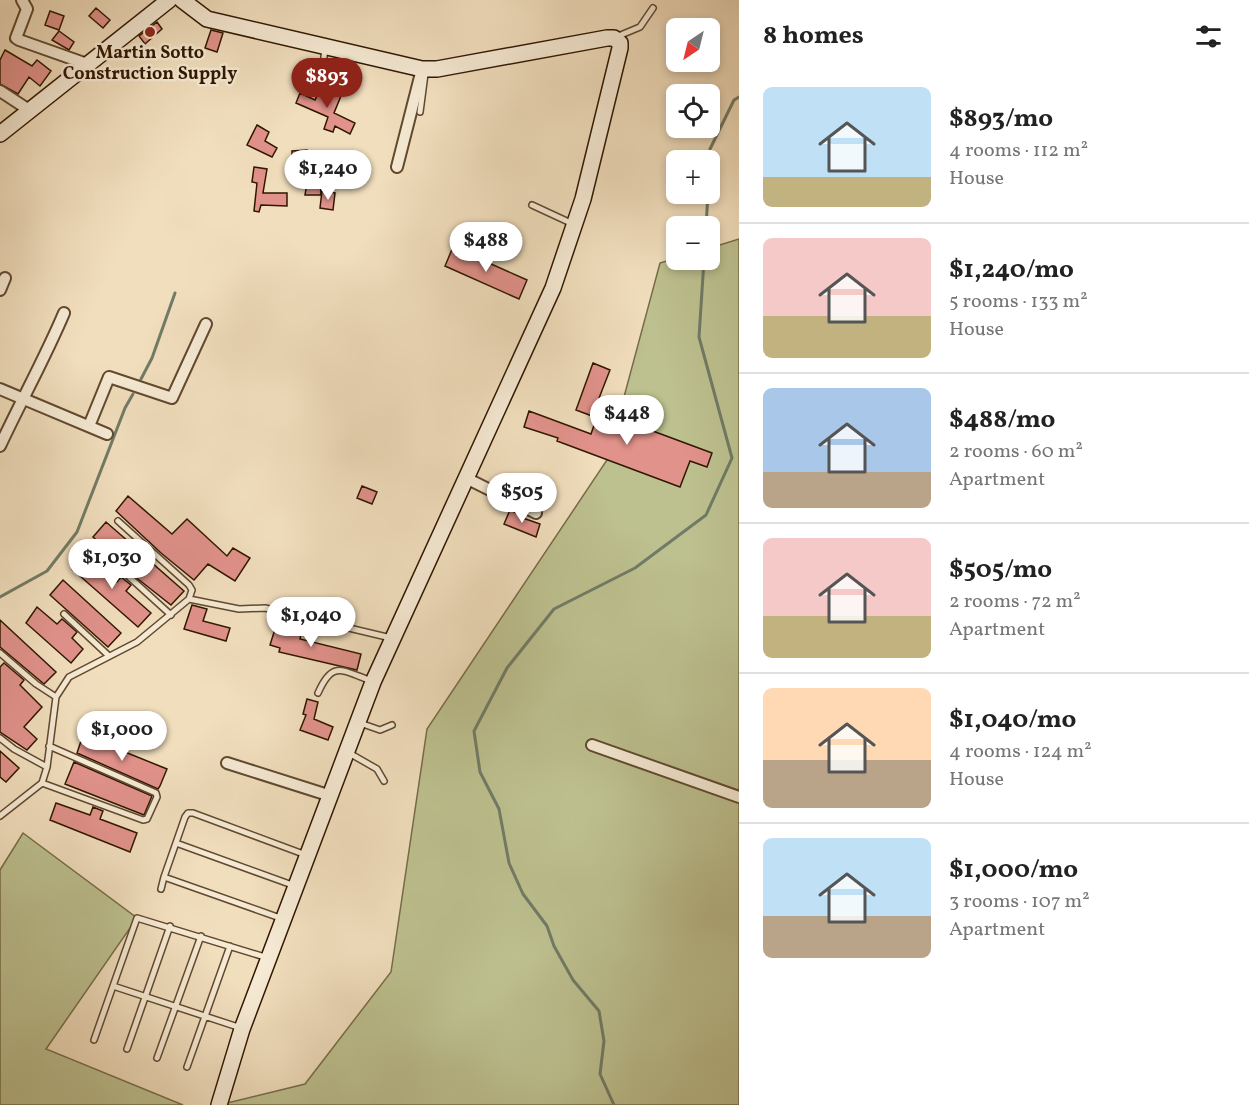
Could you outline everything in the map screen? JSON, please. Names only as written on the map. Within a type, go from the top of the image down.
[{"type":"street","points":[[22,0],[27,9],[16,38],[87,64]]},
{"type":"street","points":[[0,134],[169,0]]},
{"type":"street","points":[[182,0],[207,19],[424,69],[437,69],[614,38],[620,43],[586,189],[549,297],[373,681],[243,1029],[219,1105]]},
{"type":"street","points":[[397,167],[424,69]]},
{"type":"street","points":[[0,91],[29,110]]},
{"type":"street","points":[[0,290],[4,278]]},
{"type":"street","points":[[0,446],[22,399],[41,367],[64,313]]},
{"type":"street","points":[[89,426],[109,377],[172,398],[206,324]]},
{"type":"street","points":[[0,389],[107,434]]},
{"type":"street","points":[[466,478],[536,513]]},
{"type":"street","points":[[592,745],[739,796]]},
{"type":"street","points":[[227,763],[331,796]]},
{"type":"lane","points":[[614,38],[640,27],[652,8]]},
{"type":"lane","points":[[306,88],[309,76],[323,66],[325,47]]},
{"type":"lane","points":[[420,112],[424,69]]},
{"type":"lane","points":[[532,205],[574,225]]},
{"type":"lane","points":[[0,816],[42,783],[47,767],[56,697],[69,676],[137,642],[189,599],[192,590],[189,585],[118,521]]},
{"type":"lane","points":[[95,546],[171,615]]},
{"type":"lane","points":[[189,599],[239,609],[265,608],[392,638]]},
{"type":"lane","points":[[64,614],[109,656]]},
{"type":"lane","points":[[0,653],[36,684],[56,697]]},
{"type":"lane","points":[[318,693],[326,676],[332,671],[341,670],[373,681]]},
{"type":"lane","points":[[358,722],[380,730],[392,725]]},
{"type":"lane","points":[[0,738],[14,749],[47,767]]},
{"type":"lane","points":[[42,783],[143,820],[147,819],[157,797],[156,793],[49,746]]},
{"type":"lane","points":[[347,753],[377,769],[384,781]]},
{"type":"lane","points":[[161,889],[188,813],[308,855]]},
{"type":"lane","points":[[176,843],[296,887]]},
{"type":"lane","points":[[164,877],[285,920]]},
{"type":"lane","points":[[94,1040],[138,918],[270,958]]},
{"type":"lane","points":[[127,1049],[170,926]]},
{"type":"lane","points":[[157,1058],[201,936]]},
{"type":"lane","points":[[187,1067],[230,946]]},
{"type":"lane","points":[[113,986],[243,1029]]},
{"type":"green space","points":[[739,239],[739,1105],[219,1105],[305,1084],[391,972],[427,729],[607,460],[660,263],[666,261],[666,270],[720,270],[720,245]]},
{"type":"green space","points":[[23,833],[137,918],[46,1049],[183,1105],[0,1105],[0,870]]},
{"type":"building","points":[[96,8],[110,20],[103,28],[89,16]]},
{"type":"building","points":[[50,11],[64,16],[59,30],[45,25]]},
{"type":"building","name":"Martin Sotto Construction Supply","points":[[157,22],[162,29],[145,44],[139,36]]},
{"type":"building","points":[[211,30],[223,33],[217,52],[205,48]]},
{"type":"building","points":[[59,31],[74,42],[69,50],[52,40]]},
{"type":"building","points":[[5,50],[32,66],[37,60],[51,71],[40,86],[29,77],[18,94],[0,84],[0,60]]},
{"type":"building","points":[[340,69],[356,73],[353,84],[337,80]]},
{"type":"building","points":[[321,87],[341,96],[334,113],[355,123],[350,134],[335,126],[333,132],[324,129],[328,117],[296,103],[300,93],[315,100]]},
{"type":"building","points":[[257,125],[269,132],[265,141],[277,148],[272,157],[247,145]]},
{"type":"building","points":[[307,150],[307,163],[320,163],[321,154],[333,156],[332,158],[364,171],[359,184],[320,172],[321,195],[305,195],[308,177],[306,172],[292,168],[292,151]]},
{"type":"building","points":[[254,167],[267,169],[263,193],[287,193],[287,206],[261,205],[259,212],[254,211],[257,183],[252,182]]},
{"type":"building","points":[[322,191],[335,193],[333,210],[320,208]]},
{"type":"building","points":[[453,247],[527,280],[519,299],[445,266]]},
{"type":"building","points":[[593,363],[610,370],[592,416],[576,410]]},
{"type":"building","points":[[529,411],[591,434],[599,411],[712,453],[707,467],[690,461],[680,487],[557,441],[558,438],[524,427]]},
{"type":"building","points":[[362,486],[377,492],[372,504],[357,498]]},
{"type":"building","points":[[128,496],[172,534],[187,519],[227,556],[233,548],[250,558],[235,581],[208,564],[194,580],[116,511]]},
{"type":"building","points":[[510,510],[521,515],[520,517],[540,524],[536,537],[504,524]]},
{"type":"building","points":[[106,522],[144,555],[146,553],[153,559],[151,562],[184,591],[171,605],[138,579],[93,537]]},
{"type":"building","points":[[84,554],[117,582],[121,577],[131,585],[126,591],[151,613],[138,627],[72,569]]},
{"type":"building","points":[[63,580],[121,633],[108,647],[50,595]]},
{"type":"building","points":[[192,605],[207,609],[203,621],[230,628],[226,641],[184,629]]},
{"type":"building","points":[[37,607],[57,624],[62,619],[77,632],[72,638],[83,649],[71,663],[26,623]]},
{"type":"building","points":[[0,620],[56,672],[44,684],[0,647]]},
{"type":"building","points":[[282,620],[303,625],[300,639],[361,654],[357,670],[279,652],[280,648],[270,645],[275,629],[280,630]]},
{"type":"building","points":[[4,663],[24,680],[20,685],[42,707],[24,727],[37,739],[27,750],[0,732],[0,667]]},
{"type":"building","points":[[307,699],[318,702],[314,719],[333,727],[328,740],[300,730],[306,715],[303,714]]},
{"type":"building","points":[[83,735],[167,769],[158,789],[77,753]]},
{"type":"building","points":[[0,751],[19,768],[6,782],[0,777]]},
{"type":"building","points":[[74,762],[152,796],[144,815],[65,784]]},
{"type":"building","points":[[56,803],[90,815],[93,807],[103,811],[100,819],[137,833],[130,852],[50,820]]},
{"type":"waterway","points":[[710,150],[734,100],[739,97]]},
{"type":"waterway","points":[[707,204],[707,216]]},
{"type":"waterway","points":[[614,1105],[600,1074],[604,1041],[599,1011],[573,980],[554,946],[547,926],[523,894],[509,863],[499,809],[480,772],[474,731],[507,668],[554,609],[635,568],[706,515],[732,458],[699,337],[703,270]]},
{"type":"waterway","points":[[141,379],[152,358],[175,293]]},
{"type":"waterway","points":[[0,597],[47,571],[77,532],[125,408],[133,394]]},
{"type":"place","name":"Martin Sotto Construction Supply","points":[[150,32]]}]
